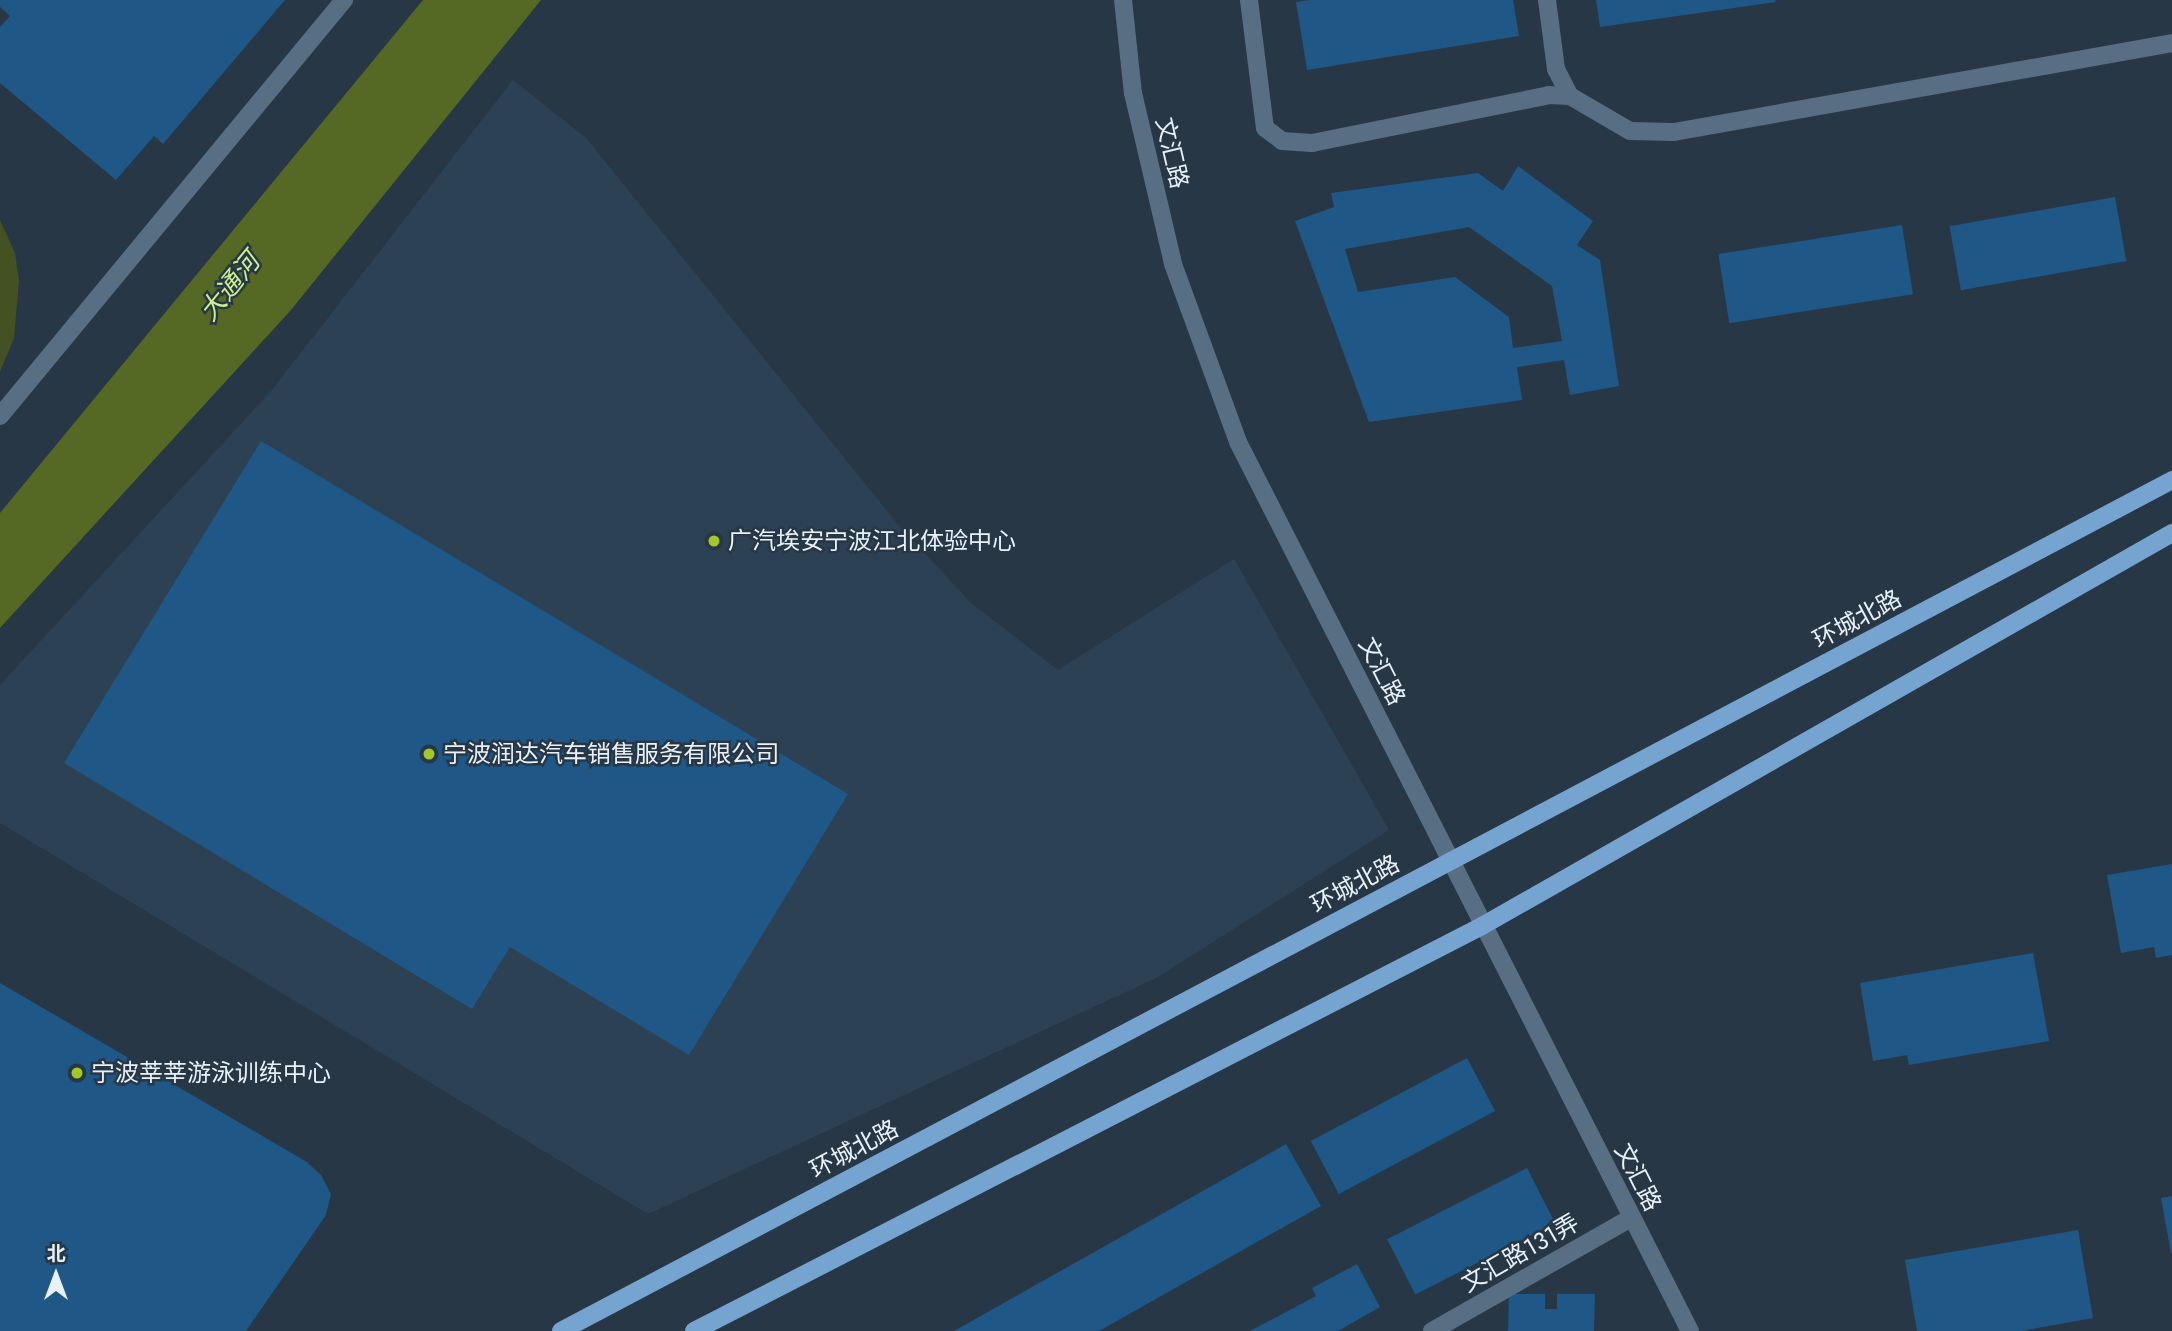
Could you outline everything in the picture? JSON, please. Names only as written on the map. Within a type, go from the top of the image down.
[{"type":"main road","name":"环城北路","points":[[561,1331],[2172,480]]},
{"type":"main road","points":[[694,1331],[1482,926],[2172,533]]},
{"type":"street","points":[[0,416],[344,0]]},
{"type":"street","name":"文汇路","points":[[1124,0],[1133,93],[1172,264],[1238,442],[1690,1331]]},
{"type":"street","points":[[1249,0],[1265,128],[1282,141],[1312,143],[1549,95],[1570,96],[1630,131],[1674,132],[2172,43]]},
{"type":"street","points":[[1547,0],[1556,69],[1570,96]]},
{"type":"street","name":"文汇路131弄","points":[[1432,1331],[1631,1218]]},
{"type":"shaded area","name":"宁波润达汽车销售服务有限公司","points":[[513,80],[586,138],[896,522],[971,603],[1058,670],[1234,559],[1389,830],[1158,977],[648,1214],[0,823],[0,685],[272,390]]},
{"type":"shaded area","points":[[0,220],[15,253],[19,281],[14,338],[0,372]]},
{"type":"water","name":"大通河","points":[[423,0],[541,0],[291,310],[0,628],[0,513]]},
{"type":"building","points":[[0,0],[285,0],[163,144],[154,136],[116,180],[0,83],[0,27],[10,16],[0,7]]},
{"type":"building","points":[[1513,0],[1519,36],[1307,70],[1296,2]]},
{"type":"building","points":[[1596,0],[1775,0],[1776,2],[1600,27]]},
{"type":"building","points":[[1518,166],[1593,221],[1577,245],[1600,260],[1619,386],[1570,395],[1564,360],[1517,367],[1522,400],[1369,422],[1295,221],[1334,207],[1331,193],[1478,173],[1503,191]],"holes":[[[1469,227],[1552,286],[1562,341],[1513,348],[1509,317],[1455,277],[1358,292],[1345,249]]]},
{"type":"building","points":[[2115,197],[2126,261],[1961,290],[1950,226]]},
{"type":"building","points":[[1902,225],[1913,294],[1729,323],[1718,254]]},
{"type":"building","points":[[261,441],[848,794],[689,1055],[510,947],[472,1009],[64,763]]},
{"type":"building","points":[[2172,864],[2172,955],[2156,958],[2154,947],[2121,953],[2107,875]]},
{"type":"building","points":[[2033,953],[2049,1041],[1909,1065],[1907,1055],[1873,1061],[1860,983]]},
{"type":"building","name":"宁波莘莘游泳训练中心","points":[[0,983],[307,1162],[321,1175],[331,1194],[326,1215],[246,1331],[0,1331]]},
{"type":"building","points":[[1467,1058],[1495,1111],[1339,1194],[1311,1141]]},
{"type":"building","points":[[1286,1144],[1321,1206],[1099,1331],[954,1331]]},
{"type":"building","points":[[1527,1168],[1555,1223],[1415,1295],[1387,1239]]},
{"type":"building","points":[[2172,1196],[2172,1253],[2171,1253],[2161,1198]]},
{"type":"building","points":[[2078,1230],[2093,1318],[2021,1331],[1917,1331],[1905,1260]]},
{"type":"building","points":[[1357,1264],[1380,1307],[1338,1331],[1250,1331],[1316,1296],[1312,1288]]},
{"type":"building","points":[[1509,1294],[1545,1294],[1545,1309],[1557,1309],[1557,1294],[1595,1294],[1594,1331],[1508,1331]]},
{"type":"place","name":"广汽埃安宁波江北体验中心","points":[[714,541]]},
{"type":"place","name":"宁波润达汽车销售服务有限公司","points":[[429,754]]},
{"type":"place","name":"宁波莘莘游泳训练中心","points":[[77,1073]]}]
